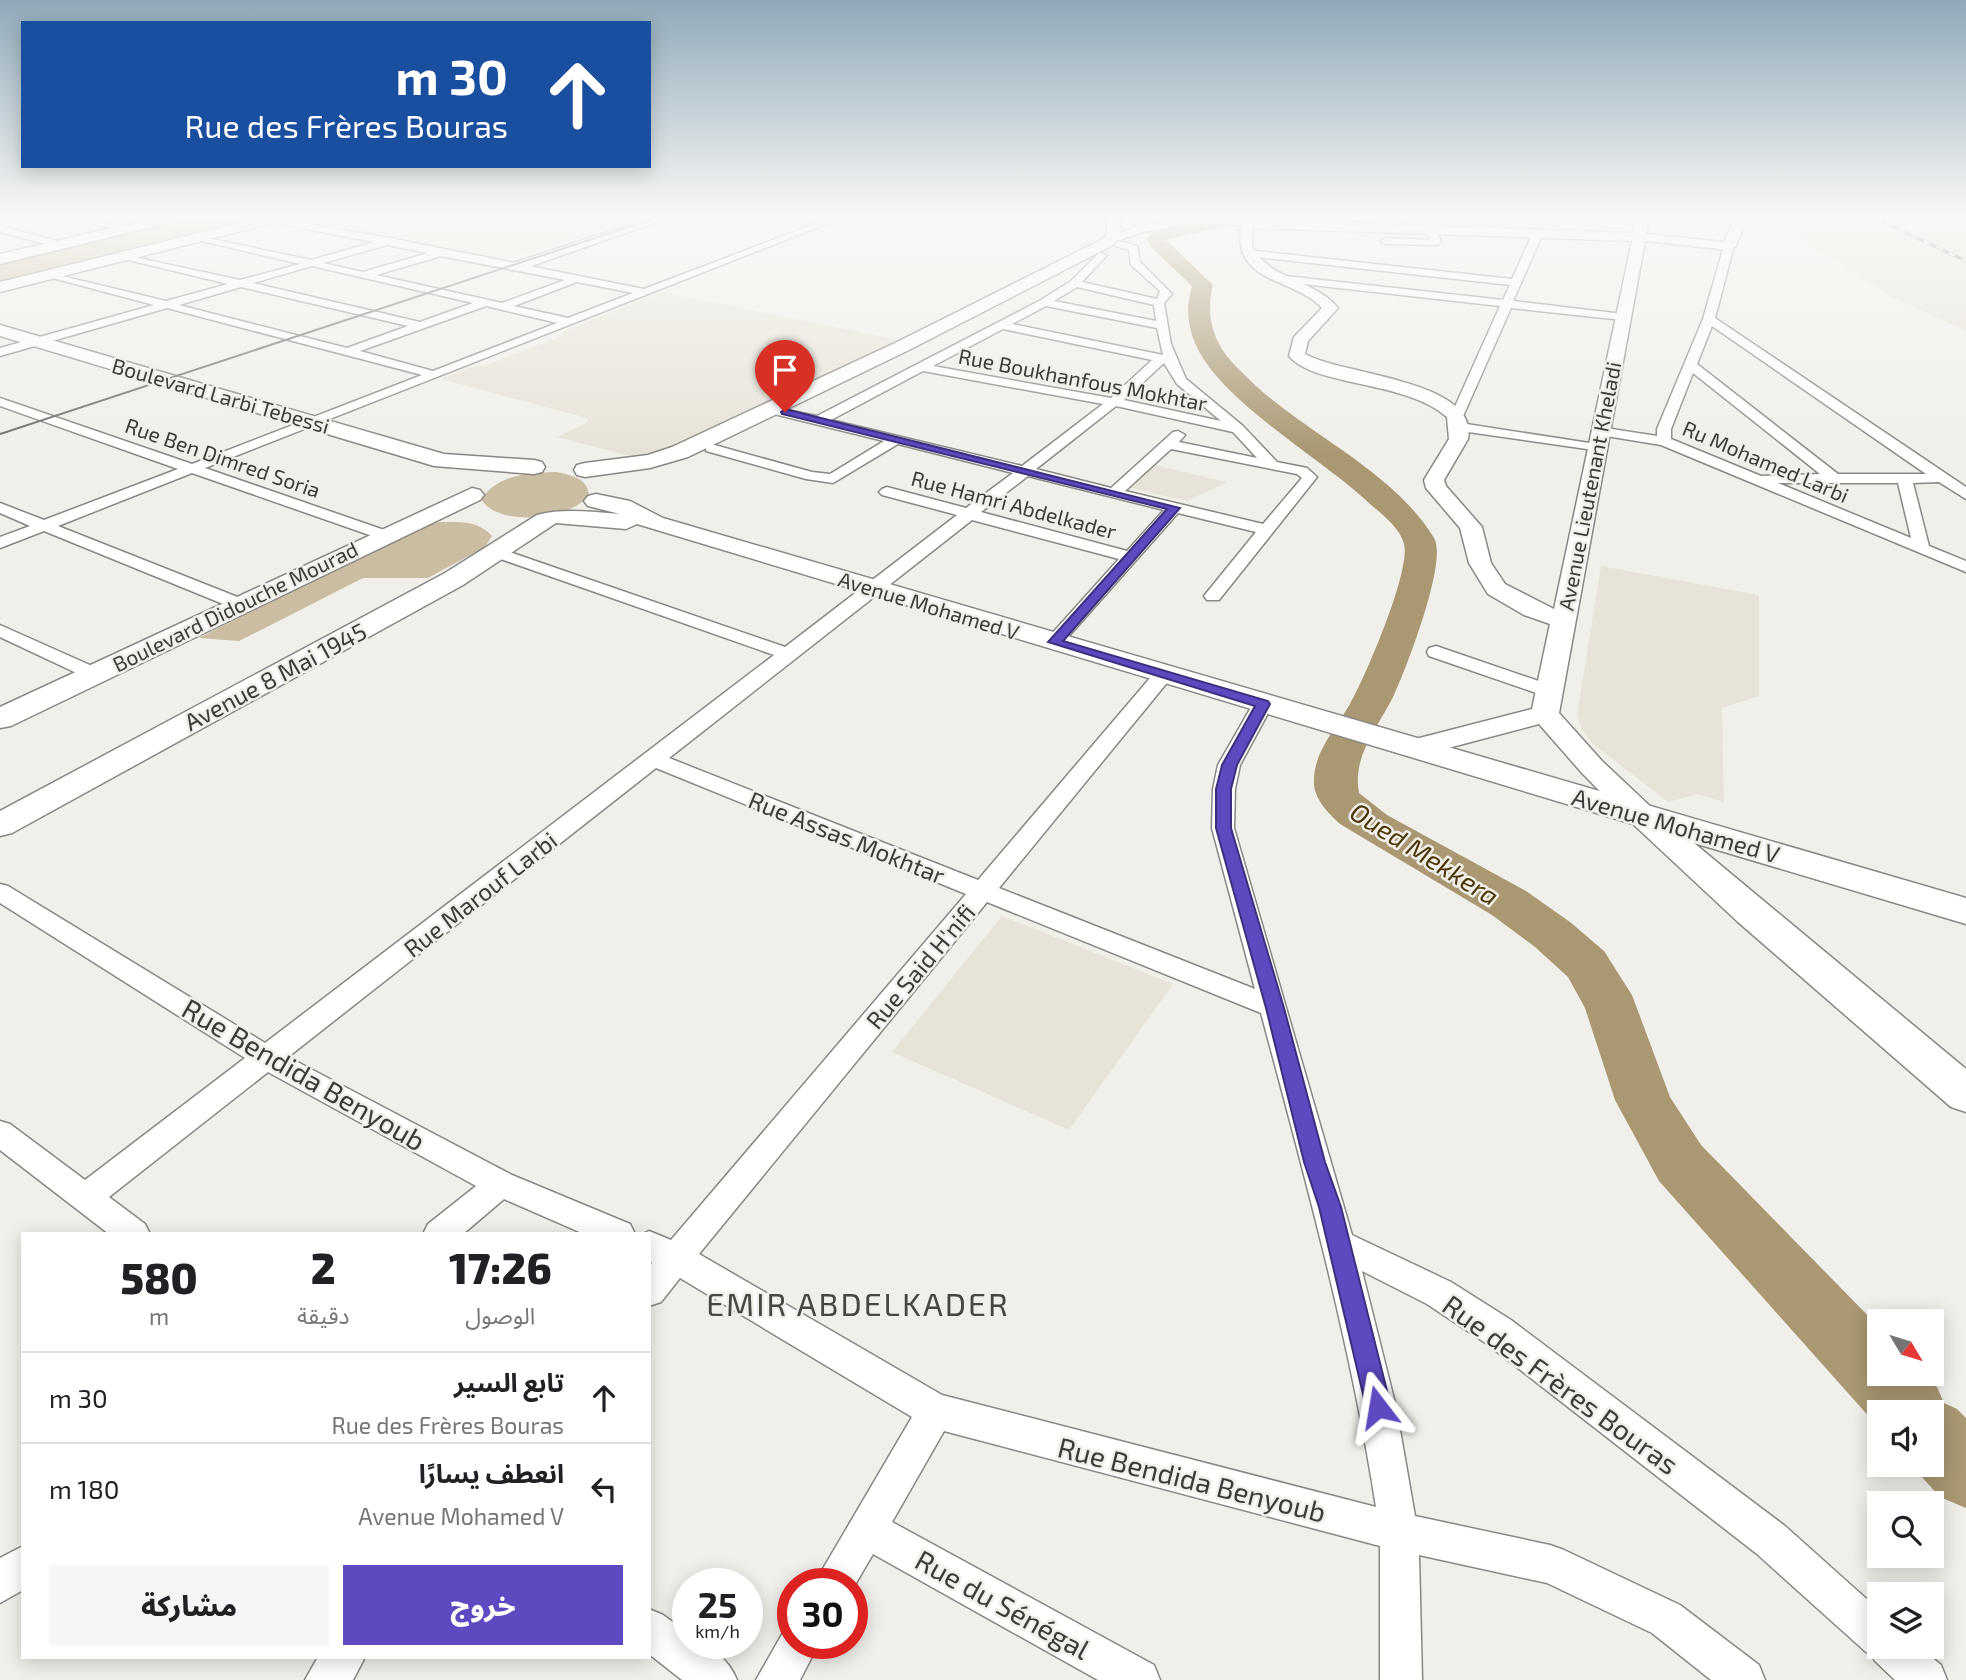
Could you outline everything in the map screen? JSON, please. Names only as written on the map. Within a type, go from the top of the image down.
[{"type":"main road","points":[[914,353],[1013,295]]},
{"type":"main road","points":[[442,461],[585,470],[650,461],[673,454],[914,353],[1024,295]]},
{"type":"main road","points":[[1315,295],[1329,308],[1327,314],[1307,331],[1297,345],[1297,356],[1316,367],[1419,392],[1452,413],[1458,423],[1453,452],[1434,480],[1436,488],[1471,527],[1480,563],[1496,589],[1533,610],[1563,620]]},
{"type":"main road","name":"Avenue Lieutenant Kheladi","points":[[1547,703],[1627,295]]},
{"type":"main road","name":"Boulevard Larbi Tebessi","points":[[0,330],[442,461]]},
{"type":"main road","points":[[554,518],[711,448],[778,410]]},
{"type":"main road","points":[[442,461],[465,476],[481,506],[554,518],[654,523]]},
{"type":"main road","name":"Boulevard Didouche Mourad","points":[[0,719],[384,535],[481,506],[497,477],[549,467]]},
{"type":"main road","points":[[585,470],[601,478],[604,483],[598,498]]},
{"type":"main road","points":[[598,498],[622,506],[654,523]]},
{"type":"main road","name":"Avenue 8 Mai 1945","points":[[0,825],[498,553],[554,518]]},
{"type":"main road","name":"Avenue Mohamed V","points":[[654,523],[1966,911]]},
{"type":"main road","points":[[1400,745],[1547,703],[1592,768],[1641,815],[1751,913],[1966,1094]]},
{"type":"main road","points":[[1488,770],[1593,816],[1707,875]]},
{"type":"main road","points":[[1751,913],[1739,885],[1740,870],[1747,859],[1760,850]]},
{"type":"street","points":[[129,295],[432,374]]},
{"type":"street","points":[[0,352],[198,295]]},
{"type":"street","points":[[292,295],[421,326]]},
{"type":"street","points":[[445,295],[569,322]]},
{"type":"street","points":[[500,307],[532,295]]},
{"type":"street","points":[[0,543],[634,295]]},
{"type":"street","points":[[820,421],[914,353],[949,353],[1055,295]]},
{"type":"street","points":[[1134,295],[1159,303]]},
{"type":"street","points":[[1166,295],[1159,303],[1167,359],[1181,381],[1238,429],[1272,465]]},
{"type":"street","points":[[1431,295],[1623,317]]},
{"type":"street","points":[[1511,295],[1458,423],[1597,440],[1664,441]]},
{"type":"street","name":"Ru Mohamed Larbi","points":[[1715,295],[1709,319],[1664,429],[1664,441],[1966,567]]},
{"type":"street","points":[[1045,302],[1161,326]]},
{"type":"street","points":[[347,352],[482,304]]},
{"type":"street","points":[[1709,319],[1966,494]]},
{"type":"street","points":[[1002,326],[1167,359]]},
{"type":"street","points":[[914,353],[949,353]]},
{"type":"street","name":"Rue Boukhanfous Mokhtar","points":[[914,353],[1193,421],[1238,429]]},
{"type":"street","name":"Rue Marouf Larbi","points":[[86,1197],[268,1059],[1167,359]]},
{"type":"street","points":[[1689,364],[1835,479]]},
{"type":"street","name":"Rue Ben Dimred Soria","points":[[0,402],[384,535]]},
{"type":"street","points":[[778,410],[1266,530]]},
{"type":"street","points":[[1114,493],[1193,421]]},
{"type":"street","points":[[711,448],[811,476],[833,478],[897,439]]},
{"type":"street","points":[[1169,444],[1302,471],[1310,477],[1213,596]]},
{"type":"street","points":[[1904,478],[1922,549]]},
{"type":"street","points":[[1756,479],[1943,478]]},
{"type":"street","name":"Rue Hamri Abdelkader","points":[[887,492],[1131,557]]},
{"type":"street","points":[[0,508],[239,604]]},
{"type":"street","points":[[1055,642],[1174,508]]},
{"type":"street","points":[[498,553],[788,654]]},
{"type":"street","points":[[0,630],[94,674]]},
{"type":"street","points":[[1436,652],[1547,703]]},
{"type":"street","name":"Rue Said H'nifi","points":[[651,1285],[663,1252],[982,892],[1163,675]]},
{"type":"street","points":[[1263,704],[1230,765],[1224,789],[1223,828],[1339,1244],[1378,1407],[1399,1532],[1401,1680]]},
{"type":"street","name":"Rue Assas Mokhtar","points":[[653,759],[1275,1008]]},
{"type":"street","name":"Rue Bendida Benyoub","points":[[0,892],[268,1059],[501,1184],[615,1232]]},
{"type":"street","points":[[0,1133],[131,1232]]},
{"type":"street","points":[[441,1232],[501,1184]]},
{"type":"street","name":"Rue des Frères Bouras","points":[[1339,1244],[1439,1293],[1499,1332],[1771,1540],[1867,1626]]},
{"type":"street","name":"Rue Bendida Benyoub","points":[[663,1252],[936,1411],[1399,1532],[1550,1564],[1666,1619],[1744,1680]]},
{"type":"street","points":[[843,1568],[936,1411]]},
{"type":"street","name":"Rue du Sénégal","points":[[866,1529],[1139,1680]]},
{"type":"street","points":[[0,1583],[21,1567]]},
{"type":"street","points":[[651,1631],[716,1680]]},
{"type":"street","points":[[326,1680],[343,1659]]},
{"type":"street","points":[[777,1680],[789,1659]]},
{"type":"street","points":[[1902,1659],[1926,1680]]},
{"type":"shaded area","points":[[653,295],[678,295],[899,340],[665,450],[641,456],[629,456],[557,437],[586,423],[589,420],[587,418],[441,379],[562,336],[562,332]]},
{"type":"shaded area","points":[[1889,295],[1966,295],[1966,331]]},
{"type":"shaded area","points":[[1154,465],[1227,482],[1187,501],[1128,487]]},
{"type":"shaded area","points":[[557,472],[573,476],[585,484],[589,495],[580,504],[551,515],[518,517],[490,508],[481,499],[496,484],[515,476]]},
{"type":"shaded area","points":[[439,522],[474,525],[492,536],[485,547],[428,578],[363,578],[239,641],[199,638],[386,543],[418,528]]},
{"type":"shaded area","points":[[1601,566],[1759,595],[1759,696],[1722,708],[1724,802],[1697,794],[1668,802],[1592,743],[1581,728],[1577,715]]},
{"type":"shaded area","points":[[1002,916],[1173,984],[1069,1130],[892,1052]]},
{"type":"waterway","name":"Oued Mekkera","points":[[1200,295],[1198,314],[1207,344],[1228,373],[1259,402],[1369,486],[1399,514],[1420,541],[1422,552],[1419,570],[1388,663],[1375,694],[1340,755],[1336,767],[1337,793],[1343,803],[1355,814],[1390,836],[1509,903],[1552,934],[1586,964],[1612,1008],[1643,1100],[1680,1163],[1901,1400]]},
{"type":"waterway","name":"Oued Mekkera","points":[[1944,1447],[1966,1471]]},
{"type":"tram line","points":[[0,434],[421,295]]},
{"type":"district","name":"EMIR ABDELKADER","points":[[858,1303]]},
{"type":"route","points":[[785,412],[1174,508],[1055,642],[1263,704],[1230,765],[1224,789],[1223,828],[1275,1008],[1314,1162],[1330,1207],[1378,1407]]}]
